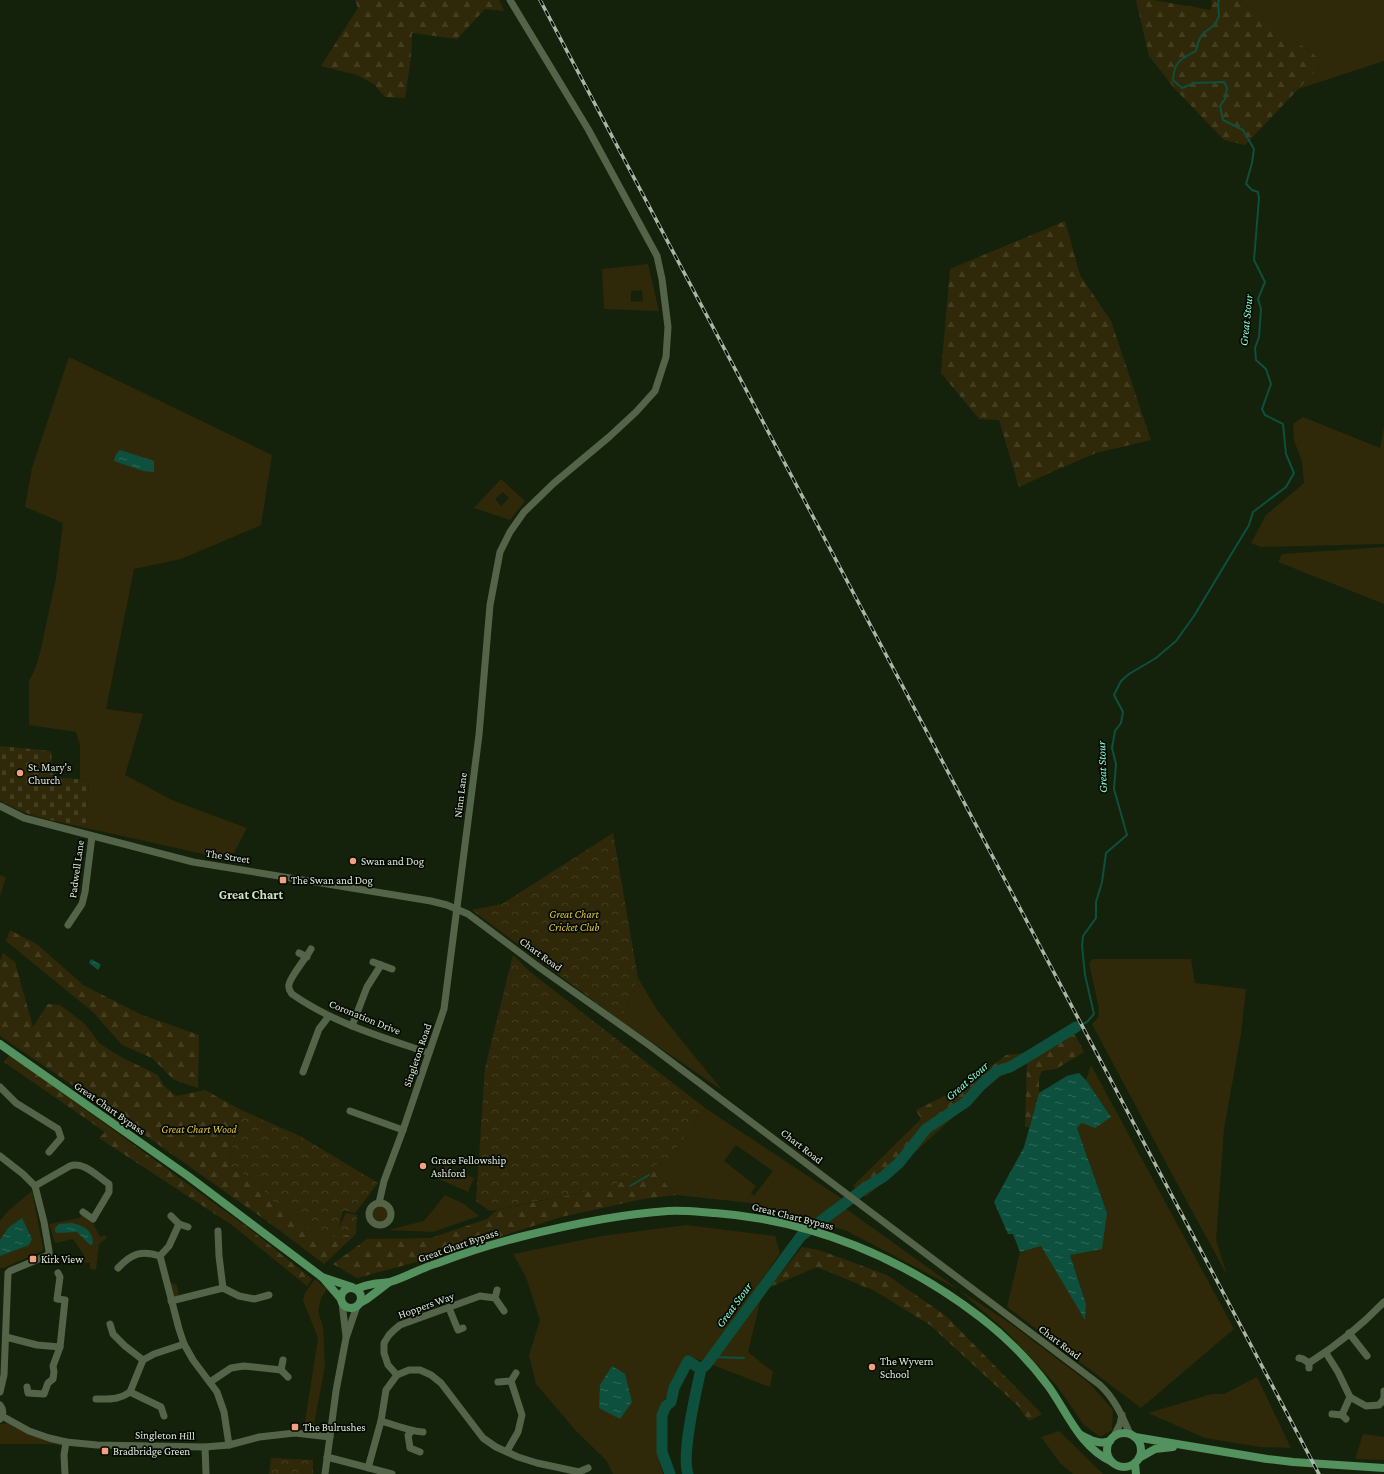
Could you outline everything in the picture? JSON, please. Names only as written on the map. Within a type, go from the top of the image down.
[{"type":"main road","name":"Great Chart Bypass","points":[[0,1044],[188,1176],[322,1277],[342,1301]]},
{"type":"main road","name":"Great Chart Bypass","points":[[322,1277],[354,1288],[388,1282],[438,1263],[518,1237],[597,1219],[632,1214],[670,1211],[745,1215],[798,1226],[823,1233],[885,1258],[918,1275],[983,1319],[1011,1344],[1036,1372],[1051,1391],[1079,1434],[1094,1451],[1112,1462]]},
{"type":"main road","name":"Great Chart Bypass","points":[[359,1304],[368,1299],[388,1282]]},
{"type":"main road","points":[[354,1288],[359,1290],[361,1296],[359,1304],[348,1307],[342,1301],[344,1290],[354,1288]]},
{"type":"main road","points":[[1079,1434],[1098,1442],[1106,1443],[1120,1434],[1184,1446],[1293,1462],[1384,1468]]},
{"type":"main road","points":[[1133,1436],[1141,1447],[1137,1460],[1136,1474]]},
{"type":"main road","points":[[1112,1439],[1107,1451],[1112,1462],[1121,1466],[1128,1466],[1155,1449],[1184,1446]]},
{"type":"main road","points":[[1121,1466],[1127,1474]]},
{"type":"street","name":"Ninn Lane","points":[[456,909],[479,735],[490,605],[500,552],[510,532],[524,512],[554,483],[609,437],[636,412],[655,391],[666,357],[668,327],[662,279],[657,256],[588,129],[510,0]]},
{"type":"street","name":"The Street","points":[[0,806],[24,818],[194,862],[431,901],[456,909]]},
{"type":"street","name":"Padwell Lane","points":[[68,925],[82,904],[85,892],[92,836]]},
{"type":"street","name":"Singleton Road","points":[[379,1203],[382,1186],[403,1130],[444,1009],[456,909]]},
{"type":"street","name":"Chart Road","points":[[456,909],[468,914],[540,968],[649,1045],[1100,1385],[1113,1400],[1133,1436]]},
{"type":"street","name":"Coronation Drive","points":[[312,949],[290,980],[289,989],[295,996],[329,1016],[352,1026],[429,1053]]},
{"type":"street","points":[[299,952],[307,957]]},
{"type":"street","points":[[373,962],[392,969]]},
{"type":"street","points":[[352,1026],[367,987],[381,965]]},
{"type":"street","points":[[303,1072],[302,1062],[319,1029],[329,1016]]},
{"type":"street","points":[[0,1086],[16,1103],[58,1129],[61,1138],[49,1152]]},
{"type":"street","points":[[350,1111],[403,1130]]},
{"type":"street","points":[[0,1156],[24,1174],[34,1186],[44,1222],[49,1254],[8,1273],[4,1375],[0,1392]]},
{"type":"street","points":[[34,1186],[70,1166],[83,1166],[109,1184],[110,1192],[93,1219],[83,1212]]},
{"type":"street","points":[[171,1216],[179,1224],[188,1227]]},
{"type":"street","points":[[160,1256],[169,1246],[179,1224]]},
{"type":"street","points":[[218,1231],[223,1288]]},
{"type":"street","points":[[118,1268],[124,1261],[140,1253],[148,1252],[160,1256]]},
{"type":"street","points":[[160,1256],[177,1324],[184,1344],[193,1360],[217,1392],[221,1402],[229,1445]]},
{"type":"street","points":[[27,1386],[28,1393],[44,1394],[48,1383],[53,1379],[53,1366],[60,1347],[65,1300],[57,1299],[60,1277],[58,1273]]},
{"type":"street","points":[[172,1301],[223,1288],[239,1296],[254,1299],[269,1295]]},
{"type":"street","points":[[497,1290],[495,1298],[504,1311]]},
{"type":"street","name":"Hoppers Way","points":[[397,1375],[388,1365],[384,1353],[384,1343],[389,1335],[400,1325],[480,1296],[495,1298]]},
{"type":"street","points":[[342,1301],[346,1338]]},
{"type":"street","points":[[1299,1358],[1303,1359],[1309,1366],[1375,1313],[1384,1302]]},
{"type":"street","points":[[325,1474],[336,1391],[346,1338],[359,1304]]},
{"type":"street","points":[[449,1308],[458,1330],[463,1328]]},
{"type":"street","points":[[110,1324],[110,1336],[143,1360]]},
{"type":"street","points":[[1349,1333],[1367,1356]]},
{"type":"street","points":[[6,1337],[37,1345],[60,1347]]},
{"type":"street","points":[[96,1399],[116,1399],[123,1397],[130,1392],[143,1360],[154,1354],[184,1344]]},
{"type":"street","points":[[1326,1353],[1338,1372],[1350,1397],[1366,1406],[1379,1404],[1384,1401],[1384,1391]]},
{"type":"street","points":[[281,1370],[283,1360]]},
{"type":"street","points":[[210,1382],[226,1371],[237,1366],[281,1370],[288,1377]]},
{"type":"street","points":[[368,1468],[381,1421],[386,1390],[397,1375],[409,1370],[420,1370],[431,1375],[446,1388],[483,1438],[496,1447],[536,1463],[579,1472],[588,1468]]},
{"type":"street","points":[[511,1381],[516,1374]]},
{"type":"street","points":[[506,1451],[518,1432],[522,1415],[511,1381]]},
{"type":"street","points":[[498,1382],[511,1381]]},
{"type":"street","points":[[130,1392],[161,1407],[164,1416]]},
{"type":"street","points":[[1332,1414],[1344,1417],[1350,1397]]},
{"type":"street","name":"Singleton Hill","points":[[0,1405],[3,1410],[1,1418],[29,1431],[66,1442],[97,1445],[205,1447],[229,1445],[260,1437],[281,1434],[304,1434],[330,1438]]},
{"type":"street","points":[[1112,1439],[1119,1429],[1122,1415]]},
{"type":"street","points":[[381,1421],[404,1427],[412,1431],[423,1432]]},
{"type":"street","points":[[412,1431],[408,1435],[410,1448],[420,1452]]},
{"type":"street","points":[[65,1474],[64,1454],[66,1442]]},
{"type":"street","points":[[205,1447],[206,1474]]},
{"type":"street","points":[[327,1457],[392,1474]]},
{"type":"green space","points":[[355,0],[499,0],[504,11],[485,9],[457,39],[412,33],[411,57],[405,98],[385,97],[374,84],[357,75],[321,66],[358,8]]},
{"type":"green space","points":[[1136,0],[1153,0],[1211,10],[1212,0],[1240,0],[1324,62],[1245,145],[1224,140],[1175,89],[1149,56]]},
{"type":"green space","points":[[1240,0],[1384,0],[1384,61],[1298,89],[1324,62]]},
{"type":"green space","points":[[1065,221],[1080,275],[1111,321],[1151,440],[1096,453],[1019,487],[999,420],[979,419],[941,373],[950,269]]},
{"type":"green space","points":[[648,264],[659,311],[604,309],[602,269]],"holes":[[[642,290],[643,301],[631,302],[631,291]]]},
{"type":"green space","points":[[69,357],[272,455],[261,525],[181,559],[134,569],[106,709],[143,714],[125,775],[174,801],[247,828],[230,860],[86,828],[89,780],[80,779],[80,745],[76,732],[29,725],[29,681],[40,653],[56,578],[63,523],[25,507],[32,468]]},
{"type":"green space","points":[[1303,417],[1380,448],[1384,427],[1384,544],[1261,547],[1251,543],[1266,515],[1304,483],[1302,462],[1294,440],[1293,424]]},
{"type":"green space","points":[[501,479],[525,501],[510,520],[474,508]],"holes":[[[503,492],[509,498],[501,506],[495,499]]]},
{"type":"green space","points":[[1384,547],[1384,604],[1278,562],[1282,554]]},
{"type":"green space","points":[[0,746],[51,751],[53,777],[89,780],[86,828],[53,821],[20,811],[0,800]]},
{"type":"green space","name":"Great Chart Cricket Club","points":[[613,833],[638,978],[621,1021],[472,910],[502,904]]},
{"type":"green space","points":[[0,875],[6,877],[0,896]]},
{"type":"green space","points":[[10,930],[38,945],[83,985],[142,1015],[199,1035],[198,1088],[174,1080],[152,1058],[122,1045],[93,1012],[6,941]]},
{"type":"green space","name":"Great Chart Wood","points":[[3,953],[15,962],[33,1027],[48,1004],[60,1005],[85,1024],[100,1044],[121,1057],[158,1075],[164,1086],[176,1096],[205,1090],[241,1110],[228,1169],[242,1173],[258,1183],[272,1200],[299,1216],[305,1226],[321,1240],[337,1236],[356,1234],[324,1264],[278,1229],[115,1114],[0,1036],[0,961]]},
{"type":"green space","points":[[513,955],[529,971],[705,1108],[668,1160],[612,1186],[490,1211],[476,1201],[485,1068]]},
{"type":"green space","points":[[1093,959],[1191,959],[1195,983],[1246,989],[1241,1034],[1224,1129],[1216,1240],[1227,1275],[1092,1024],[1098,1018],[1099,1009],[1089,963]]},
{"type":"green space","points":[[638,978],[657,1010],[722,1090],[621,1021]]},
{"type":"green space","points":[[1071,1027],[1084,1052],[1056,1069],[1042,1071],[1039,1078],[1039,1093],[1029,1127],[1025,1127],[1027,1063],[1001,1076],[974,1098],[866,1197],[853,1186],[921,1119],[916,1110],[969,1084],[1006,1055],[1027,1053]]},
{"type":"green space","points":[[10,1055],[251,1230],[312,1279],[307,1286],[232,1225],[99,1138],[105,1132],[4,1062]]},
{"type":"green space","points":[[1091,1065],[1234,1329],[1141,1408],[1007,1307],[1020,1252],[1041,1245],[1085,1319],[1086,1304],[1070,1255],[1107,1213],[1077,1128],[1082,1123],[1111,1117],[1086,1080]]},
{"type":"green space","points":[[705,1108],[844,1200],[845,1208],[959,1290],[847,1231],[751,1203],[676,1195],[651,1168],[668,1160]],"holes":[[[736,1145],[773,1171],[754,1196],[751,1193],[756,1186],[724,1161]]]},
{"type":"green space","points":[[241,1110],[300,1136],[378,1183],[355,1213],[343,1210],[339,1227],[346,1213],[357,1215],[356,1234],[337,1236],[321,1240],[305,1226],[299,1216],[272,1200],[258,1183],[242,1173],[228,1169]]},
{"type":"green space","points":[[445,1165],[474,1178],[468,1192],[439,1179]]},
{"type":"green space","points":[[651,1168],[676,1195],[643,1199],[561,1217],[446,1254],[357,1278],[333,1264],[367,1239],[431,1238],[487,1219],[497,1210],[612,1186]]},
{"type":"green space","points":[[32,1191],[43,1248],[42,1251],[4,1268],[0,1268],[0,1221],[8,1211]]},
{"type":"green space","points":[[445,1195],[464,1204],[479,1216],[433,1232],[388,1230],[424,1221]]},
{"type":"green space","points":[[380,1205],[386,1208],[389,1214],[386,1220],[380,1223],[374,1220],[371,1214],[374,1208]]},
{"type":"green space","points":[[82,1215],[93,1223],[100,1237],[105,1235],[107,1238],[99,1244],[96,1270],[90,1269],[90,1263],[84,1262],[84,1255],[73,1239],[55,1243],[49,1224],[80,1218]]},
{"type":"green space","points":[[686,1225],[775,1236],[780,1253],[758,1285],[763,1290],[748,1352],[773,1372],[770,1387],[689,1356],[662,1404],[657,1416],[659,1425],[657,1454],[663,1474],[613,1474],[606,1460],[577,1432],[536,1384],[529,1355],[540,1320],[526,1277],[513,1254],[602,1236]]},
{"type":"green space","points":[[802,1247],[819,1250],[887,1275],[946,1316],[1042,1414],[1029,1421],[1018,1406],[930,1325],[875,1291],[817,1267],[770,1287]]},
{"type":"green space","points":[[315,1279],[327,1289],[321,1298],[318,1311],[323,1327],[325,1366],[314,1424],[326,1425],[319,1429],[308,1427],[305,1422],[318,1338],[303,1300],[305,1293]]},
{"type":"green space","points":[[170,1282],[177,1285],[179,1297],[174,1296]]},
{"type":"green space","points":[[959,1290],[1011,1324],[1089,1383],[1113,1410],[1112,1430],[1100,1437],[1084,1425],[1057,1386],[1007,1332]]},
{"type":"green space","points":[[1257,1377],[1291,1448],[1260,1447],[1205,1438],[1148,1413],[1212,1394],[1224,1394]]},
{"type":"green space","points":[[8,1423],[60,1443],[61,1446],[54,1444],[0,1444],[0,1424]]},
{"type":"green space","points":[[1059,1431],[1103,1474],[1073,1474],[1061,1464],[1041,1437]]},
{"type":"green space","points":[[1363,1434],[1384,1437],[1384,1460],[1355,1459]]},
{"type":"green space","points":[[271,1458],[313,1460],[313,1474],[269,1474]]},
{"type":"water","points":[[120,450],[154,461],[154,472],[143,471],[114,461],[116,454]]},
{"type":"water","points":[[91,959],[101,965],[98,970],[89,963]]},
{"type":"water","points":[[1079,1073],[1086,1080],[1111,1117],[1095,1128],[1082,1123],[1077,1128],[1107,1213],[1102,1249],[1070,1255],[1086,1304],[1085,1320],[1041,1246],[1020,1252],[1013,1234],[1008,1234],[994,1202],[1024,1147],[1039,1093],[1067,1076]]},
{"type":"water","points":[[22,1218],[32,1239],[29,1245],[0,1256],[0,1240],[8,1228]]},
{"type":"water","points":[[72,1223],[84,1227],[90,1232],[93,1239],[93,1244],[90,1245],[77,1232],[55,1232],[55,1228],[59,1224]]},
{"type":"water","points":[[612,1366],[625,1374],[632,1402],[620,1419],[599,1408],[600,1385]]},
{"type":"waterway","name":"Great Stour","points":[[1076,1027],[1087,1022],[1094,1014],[1085,975],[1082,946],[1083,936],[1096,918],[1096,902],[1102,882],[1106,853],[1127,835],[1114,789],[1116,764],[1112,748],[1115,731],[1121,723],[1123,712],[1114,695],[1121,681],[1129,674],[1156,658],[1176,641],[1194,616],[1249,525],[1253,512],[1286,487],[1294,473],[1286,454],[1283,424],[1265,415],[1262,409],[1271,384],[1266,369],[1256,360],[1255,348],[1259,337],[1261,309],[1258,299],[1265,282],[1254,260],[1259,198],[1258,192],[1252,190],[1246,184],[1254,149],[1243,130],[1223,120],[1220,106],[1225,99],[1227,88],[1224,82],[1194,83],[1182,88],[1173,80],[1175,69],[1179,61],[1196,51],[1198,42],[1202,35],[1215,25],[1219,16],[1219,0]]},
{"type":"waterway","name":"Great Stour","points":[[670,1474],[662,1452],[662,1415],[666,1406],[671,1402],[674,1388],[688,1361],[701,1369],[706,1365],[801,1236],[865,1188],[883,1177],[899,1163],[926,1129],[966,1102],[981,1085],[997,1071],[1010,1067],[1076,1027]]},
{"type":"waterway","points":[[630,1186],[649,1175]]},
{"type":"waterway","points":[[706,1365],[713,1357],[744,1358]]},
{"type":"waterway","points":[[688,1474],[686,1452],[701,1369]]},
{"type":"railway","points":[[540,0],[1319,1474]]},
{"type":"place","name":"St. Mary's Church","points":[[20,773]]},
{"type":"place","name":"Swan and Dog","points":[[353,861]]},
{"type":"place","name":"The Swan and Dog","points":[[283,880]]},
{"type":"place","name":"Grace Fellowship Ashford","points":[[423,1166]]},
{"type":"place","name":"Kirk View","points":[[33,1259]]},
{"type":"place","name":"The Wyvern School","points":[[872,1367]]},
{"type":"place","name":"The Bulrushes","points":[[295,1427]]},
{"type":"place","name":"Bradbridge Green","points":[[105,1451]]},
{"type":"district","name":"Great Chart","points":[[251,894]]}]
